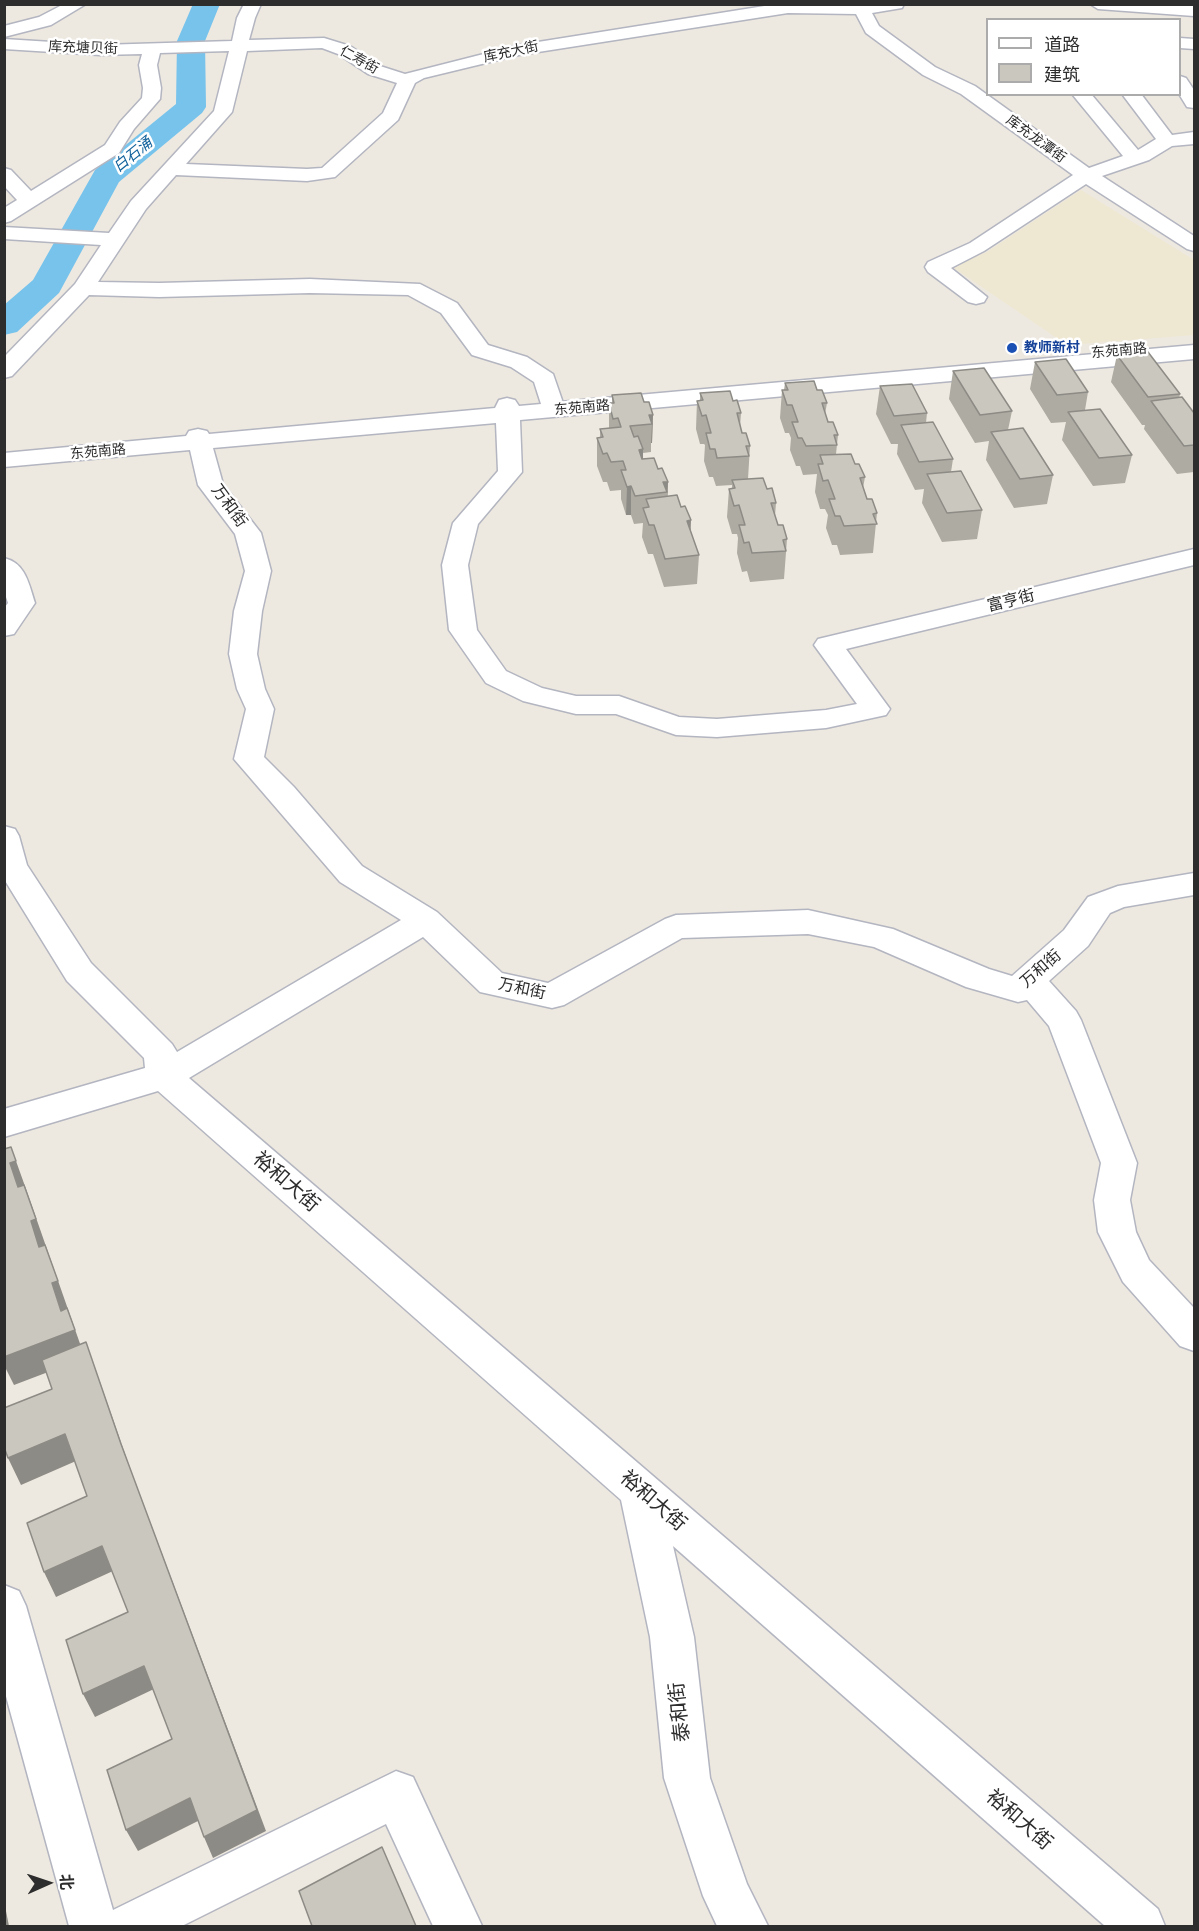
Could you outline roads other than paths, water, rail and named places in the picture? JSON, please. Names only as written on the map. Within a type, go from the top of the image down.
[{"type":"street","points":[[4,32],[45,21],[78,4]]},
{"type":"street","points":[[4,371],[83,288],[138,205],[223,112],[246,18],[253,4]]},
{"type":"street","name":"库充大街","points":[[407,80],[418,74],[519,50],[604,35],[788,8],[896,4]]},
{"type":"street","points":[[1098,4],[1194,11]]},
{"type":"street","name":"库充龙潭街","points":[[861,7],[872,28],[929,71],[980,91]]},
{"type":"street","name":"仁寿街","points":[[239,45],[324,43],[344,50],[374,70],[407,80]]},
{"type":"street","name":"库充塘贝街","points":[[4,44],[100,50],[239,45]]},
{"type":"street","points":[[8,228],[29,201],[112,149],[127,126],[151,99],[152,87],[148,65],[157,48]]},
{"type":"street","points":[[171,169],[307,175],[328,173],[391,116],[407,80]]},
{"type":"street","points":[[1181,85],[1194,103]]},
{"type":"street","name":"库充龙潭街","points":[[986,96],[1086,175],[1194,245]]},
{"type":"street","points":[[1083,96],[1135,158]]},
{"type":"street","points":[[1133,96],[1167,141]]},
{"type":"street","points":[[976,297],[936,267],[978,247],[1086,175],[1135,158],[1167,141],[1194,138]]},
{"type":"street","points":[[4,174],[29,201]]},
{"type":"street","points":[[8,228],[115,240]]},
{"type":"street","points":[[83,288],[159,290],[310,286],[412,289],[449,308],[480,350],[519,362],[544,379],[550,400]]},
{"type":"street","name":"东苑南路","points":[[508,410],[550,400],[1194,344]]},
{"type":"street","name":"东苑南路","points":[[4,460],[508,410],[1194,352]]},
{"type":"street","name":"富亨街","points":[[508,410],[510,472],[466,523],[454,565],[463,630],[496,677],[533,695],[576,705],[619,705],[676,726],[717,728],[804,721],[876,709],[828,645],[1194,557]]},
{"type":"street","name":"东苑南路","points":[[4,452],[199,440]]},
{"type":"street","name":"万和街","points":[[199,440],[212,485],[248,532],[258,571],[248,611],[243,654],[251,689],[260,709],[249,759],[283,794],[351,874],[426,920],[492,983],[552,996],[676,927],[808,922],[881,938],[978,978],[1018,990],[1076,938],[1099,905],[1118,897],[1194,884]]},
{"type":"street","points":[[4,566],[11,572],[22,603],[4,628]]},
{"type":"street","points":[[4,836],[12,866],[79,972],[160,1053],[164,1076]]},
{"type":"street","points":[[4,1123],[164,1076],[426,920]]},
{"type":"street","points":[[1029,980],[1064,1020],[1119,1163],[1112,1200],[1117,1232],[1136,1271],[1194,1334]]},
{"type":"street","name":"裕和大街","points":[[164,1076],[1141,1926]]},
{"type":"street","name":"泰和街","points":[[640,1490],[672,1637],[687,1779],[727,1896],[744,1926]]},
{"type":"street","points":[[4,1606],[93,1926]]},
{"type":"street","points":[[131,1926],[396,1794],[458,1926]]},
{"type":"waterway","name":"白石涌","points":[[4,324],[47,286],[106,177],[191,107],[191,41],[207,4]]},
{"type":"place","name":"教师新村","points":[[1012,348]]}]
